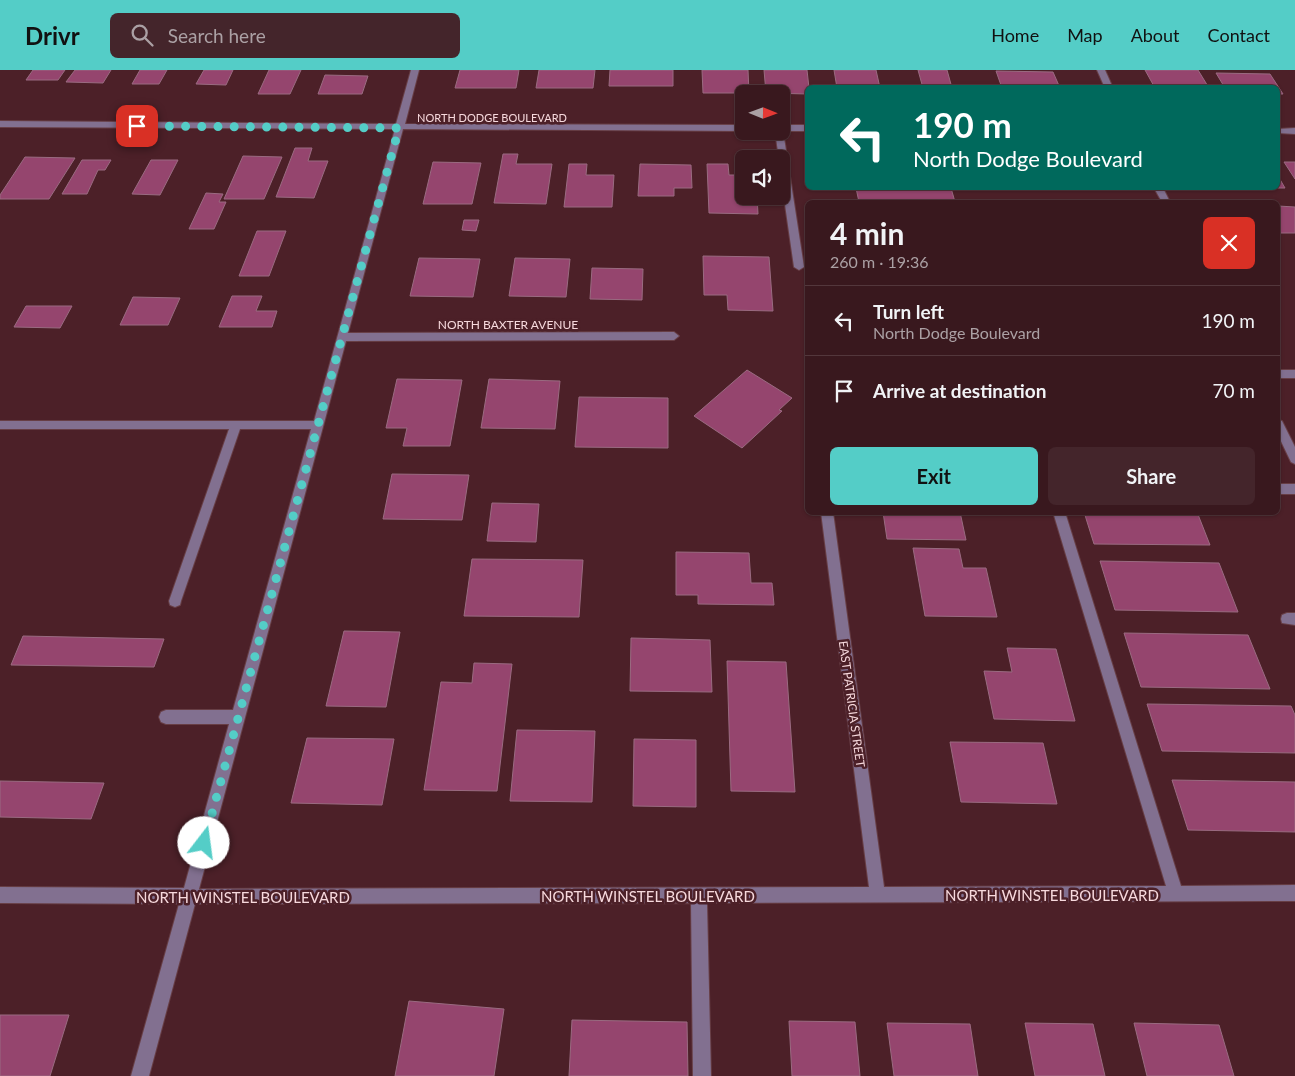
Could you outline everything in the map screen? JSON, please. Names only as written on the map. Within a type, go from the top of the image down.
[{"type":"street","points":[[140,1076],[415,70]]},
{"type":"street","points":[[1101,70],[1108,85]]},
{"type":"street","name":"NORTH DODGE BOULEVARD","points":[[0,124],[399,128],[735,128]]},
{"type":"street","points":[[790,128],[805,128]]},
{"type":"street","points":[[1280,131],[1295,131]]},
{"type":"street","points":[[780,140],[799,267]]},
{"type":"street","name":"NORTH BAXTER AVENUE","points":[[342,337],[674,336]]},
{"type":"street","points":[[1280,374],[1295,374]]},
{"type":"street","points":[[0,425],[318,425]]},
{"type":"street","points":[[175,601],[236,425]]},
{"type":"street","points":[[1280,427],[1292,445],[1295,459]]},
{"type":"street","points":[[1280,489],[1295,489]]},
{"type":"street","name":"EAST PATRICIA STREET","points":[[827,515],[878,896]]},
{"type":"street","points":[[1060,515],[1176,894]]},
{"type":"street","points":[[166,717],[238,717]]},
{"type":"street","name":"NORTH WINSTEL BOULEVARD","points":[[0,895],[189,897],[878,896],[1295,893]]},
{"type":"street","points":[[699,896],[702,1076]]},
{"type":"building","points":[[33,70],[65,70],[58,80],[26,80]]},
{"type":"building","points":[[75,70],[111,70],[103,83],[66,82]]},
{"type":"building","points":[[140,70],[167,70],[159,84],[132,84]]},
{"type":"building","points":[[204,70],[233,70],[226,85],[196,84]]},
{"type":"building","points":[[269,70],[301,70],[290,94],[258,94]]},
{"type":"building","points":[[460,70],[519,70],[516,88],[455,88]]},
{"type":"building","points":[[539,70],[595,70],[593,88],[536,88]]},
{"type":"building","points":[[610,70],[673,70],[673,86],[609,86]]},
{"type":"building","points":[[702,70],[748,70],[749,85],[735,85],[735,93],[703,93]]},
{"type":"building","points":[[764,70],[807,70],[809,85],[805,85],[805,94],[790,94],[790,85],[765,85]]},
{"type":"building","points":[[834,70],[876,70],[879,85],[836,85]]},
{"type":"building","points":[[918,70],[947,70],[951,85],[922,85]]},
{"type":"building","points":[[1145,70],[1198,70],[1207,85],[1153,85]]},
{"type":"building","points":[[996,71],[1053,72],[1059,85],[1001,85]]},
{"type":"building","points":[[1216,73],[1270,74],[1277,85],[1223,85]]},
{"type":"building","points":[[325,75],[368,76],[362,94],[318,94]]},
{"type":"building","points":[[295,148],[312,148],[308,161],[328,161],[314,198],[276,197]]},
{"type":"building","points":[[503,154],[518,154],[516,164],[552,164],[546,204],[494,203]]},
{"type":"building","points":[[243,156],[282,157],[264,199],[224,199]]},
{"type":"building","points":[[25,157],[75,158],[49,199],[0,199],[0,195]]},
{"type":"building","points":[[82,160],[111,160],[105,170],[98,170],[87,194],[62,194]]},
{"type":"building","points":[[151,160],[178,160],[160,195],[132,194]]},
{"type":"building","points":[[433,162],[481,163],[472,204],[423,204]]},
{"type":"building","points":[[1284,162],[1295,162],[1295,179]]},
{"type":"building","points":[[569,164],[587,164],[586,175],[614,175],[612,207],[564,207]]},
{"type":"building","points":[[640,164],[691,165],[692,188],[674,188],[674,196],[638,196]]},
{"type":"building","points":[[707,164],[728,164],[729,175],[735,175],[735,205],[758,205],[758,214],[709,213]]},
{"type":"building","points":[[1280,179],[1285,188],[1280,188]]},
{"type":"building","points":[[856,190],[952,190],[954,200],[859,200]]},
{"type":"building","points":[[206,193],[223,194],[219,202],[226,202],[214,229],[189,229]]},
{"type":"building","points":[[1280,206],[1295,207],[1295,233],[1280,233]]},
{"type":"building","points":[[464,220],[479,220],[476,231],[462,230]]},
{"type":"building","points":[[257,231],[286,231],[269,276],[239,276]]},
{"type":"building","points":[[703,256],[769,257],[773,311],[728,310],[727,295],[704,295]]},
{"type":"building","points":[[419,258],[480,259],[473,297],[410,296]]},
{"type":"building","points":[[515,258],[570,259],[566,297],[509,296]]},
{"type":"building","points":[[592,268],[643,269],[642,300],[590,299]]},
{"type":"building","points":[[232,296],[262,296],[256,311],[277,311],[272,327],[219,327]]},
{"type":"building","points":[[133,297],[180,298],[168,325],[120,325]]},
{"type":"building","points":[[26,306],[72,306],[60,328],[14,327]]},
{"type":"building","points":[[747,370],[792,398],[779,410],[782,411],[742,448],[694,416]]},
{"type":"building","points":[[397,379],[462,380],[450,446],[403,446],[407,428],[386,428]]},
{"type":"building","points":[[489,379],[560,381],[555,429],[481,428]]},
{"type":"building","points":[[579,397],[668,398],[668,448],[575,447]]},
{"type":"building","points":[[392,474],[469,475],[462,520],[383,519]]},
{"type":"building","points":[[492,503],[539,504],[536,542],[487,541]]},
{"type":"building","points":[[883,515],[961,515],[966,540],[887,539]]},
{"type":"building","points":[[1085,515],[1198,515],[1210,545],[1094,544]]},
{"type":"building","points":[[913,548],[959,549],[963,568],[986,568],[997,617],[925,616]]},
{"type":"building","points":[[676,552],[749,553],[751,583],[772,583],[774,605],[698,604],[698,595],[676,595]]},
{"type":"building","points":[[472,559],[583,560],[579,617],[464,616]]},
{"type":"building","points":[[1100,561],[1219,563],[1238,612],[1115,610]]},
{"type":"building","points":[[344,631],[400,632],[386,707],[326,706]]},
{"type":"building","points":[[1124,633],[1248,635],[1270,689],[1141,687]]},
{"type":"building","points":[[23,636],[164,639],[154,667],[11,665]]},
{"type":"building","points":[[631,638],[710,640],[712,692],[630,691]]},
{"type":"building","points":[[1007,648],[1056,649],[1075,721],[994,719],[984,671],[1012,672]]},
{"type":"building","points":[[727,661],[786,662],[795,792],[731,791]]},
{"type":"building","points":[[474,663],[512,664],[497,791],[424,790],[441,682],[472,683]]},
{"type":"building","points":[[1147,704],[1291,706],[1295,715],[1295,753],[1162,751]]},
{"type":"building","points":[[517,730],[595,731],[592,802],[510,801]]},
{"type":"building","points":[[307,738],[394,739],[382,805],[291,803]]},
{"type":"building","points":[[634,739],[696,740],[696,807],[633,806]]},
{"type":"building","points":[[950,742],[1043,743],[1057,804],[961,802]]},
{"type":"building","points":[[1172,780],[1295,782],[1295,832],[1188,830]]},
{"type":"building","points":[[0,781],[104,783],[91,819],[0,817]]},
{"type":"building","points":[[409,1001],[504,1009],[494,1076],[395,1076]]},
{"type":"building","points":[[0,1015],[69,1015],[50,1076],[0,1076]]},
{"type":"building","points":[[572,1020],[687,1022],[688,1076],[569,1076]]},
{"type":"building","points":[[789,1021],[855,1022],[860,1076],[792,1076]]},
{"type":"building","points":[[887,1023],[970,1024],[978,1076],[894,1076]]},
{"type":"building","points":[[1025,1023],[1093,1024],[1105,1076],[1035,1076]]},
{"type":"building","points":[[1134,1023],[1219,1025],[1234,1076],[1147,1076]]},
{"type":"route","points":[[137,126],[399,128],[204,843]]}]
